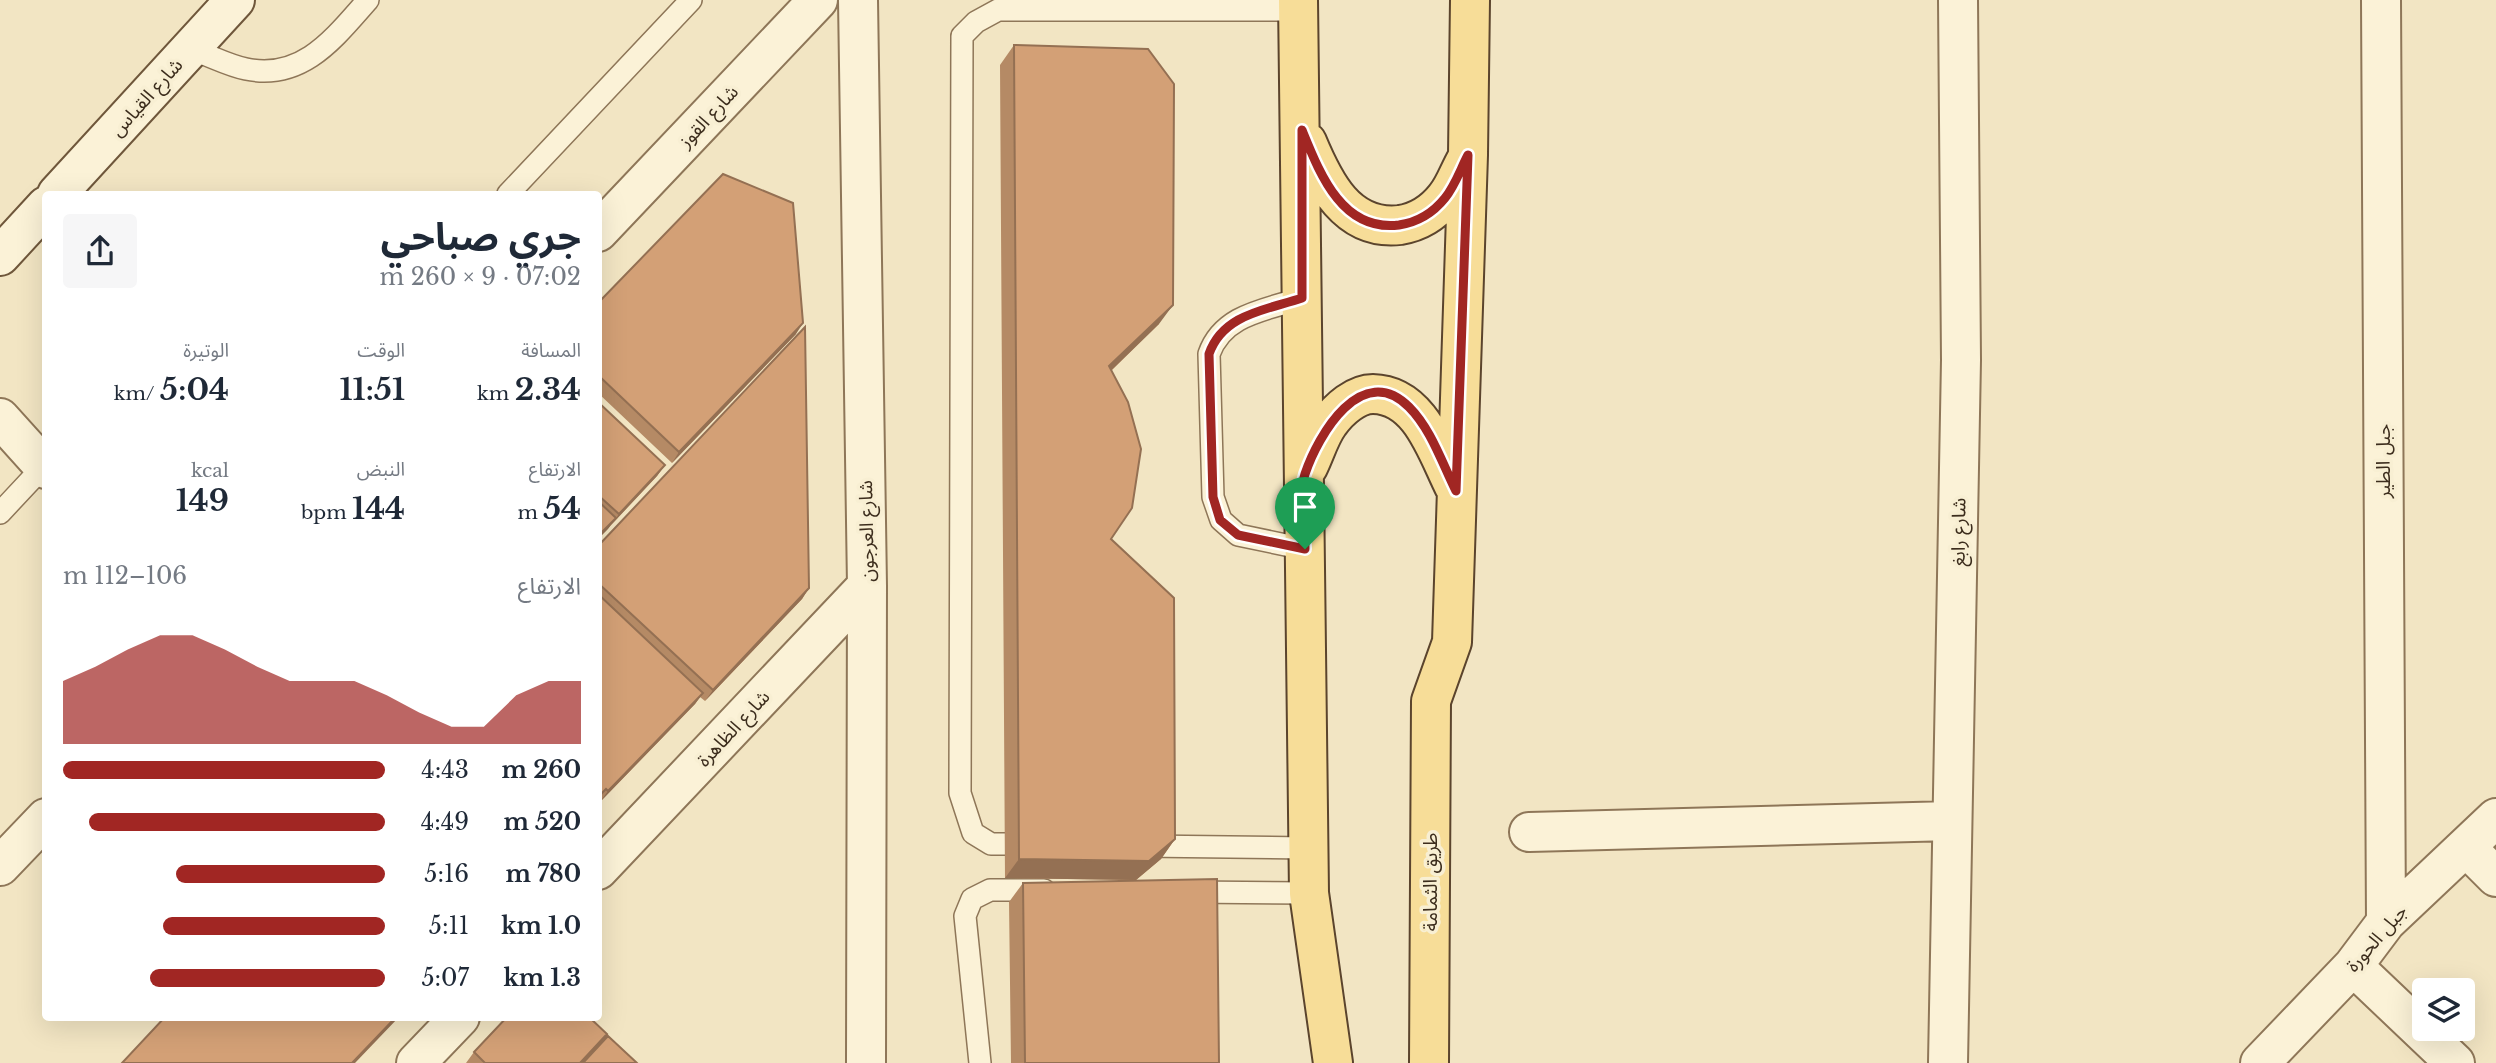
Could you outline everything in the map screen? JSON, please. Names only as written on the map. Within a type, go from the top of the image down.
[{"type":"main road","name":"طريق الثمامة","points":[[1429,1063],[1431,701],[1452,642],[1468,155],[1470,0]]},
{"type":"main road","points":[[1298,5],[1302,130],[1309,893],[1334,1063]]},
{"type":"main road","points":[[1302,130],[1321,175],[1347,209],[1359,218],[1390,226],[1412,223],[1429,214],[1447,196],[1468,155]]},
{"type":"main road","points":[[1304,476],[1329,423],[1350,402],[1366,394],[1390,395],[1407,405],[1419,419],[1456,491]]},
{"type":"street","name":"شارع القياس","points":[[60,191],[236,0]]},
{"type":"street","name":"شارع القوز","points":[[602,228],[818,0]]},
{"type":"street","name":"شارع العرجون","points":[[858,0],[867,586],[866,1063]]},
{"type":"street","name":"شارع رابغ","points":[[1948,1063],[1961,360],[1958,0]]},
{"type":"street","name":"جبل الطير","points":[[2381,0],[2386,922]]},
{"type":"street","points":[[0,256],[42,210]]},
{"type":"street","points":[[0,418],[42,466]]},
{"type":"street","name":"شارع الظاهرة","points":[[602,866],[867,586]]},
{"type":"street","name":"جبل الحورة","points":[[2260,1063],[2353,966],[2386,922],[2496,818]]},
{"type":"street","points":[[1529,832],[1952,821]]},
{"type":"street","points":[[0,866],[42,822]]},
{"type":"street","points":[[2467,848],[2496,877]]},
{"type":"street","points":[[2353,966],[2455,1063]]},
{"type":"street","points":[[416,1063],[456,1021]]},
{"type":"lane","points":[[189,49],[246,69],[286,68],[322,51],[368,0]]},
{"type":"lane","points":[[511,191],[691,0]]},
{"type":"lane","points":[[1060,845],[991,844],[973,833],[960,793],[962,36],[976,22],[998,10],[1298,5]]},
{"type":"lane","points":[[1302,298],[1233,321],[1215,336],[1209,354],[1213,497],[1220,520],[1238,535],[1305,549]]},
{"type":"lane","points":[[0,513],[42,470]]},
{"type":"lane","points":[[1115,845],[1308,848]]},
{"type":"lane","points":[[980,1063],[965,916],[972,899],[990,890],[1059,891]]},
{"type":"lane","points":[[1170,892],[1309,893]]},
{"type":"building","points":[[1014,45],[1148,49],[1174,84],[1173,305],[1109,366],[1128,402],[1141,449],[1132,508],[1111,539],[1174,598],[1175,839],[1149,861],[1019,859]]},
{"type":"building","points":[[723,174],[793,203],[803,323],[679,452],[602,379],[602,299]]},
{"type":"building","points":[[805,327],[809,588],[713,690],[602,587],[602,542]]},
{"type":"building","points":[[602,406],[665,465],[619,514],[602,499]]},
{"type":"building","points":[[602,505],[616,518],[602,532]]},
{"type":"building","points":[[602,598],[703,693],[608,791],[606,789],[602,793]]},
{"type":"building","points":[[1217,879],[1219,1063],[1025,1063],[1023,883]]},
{"type":"building","points":[[161,1021],[392,1021],[352,1063],[122,1063]]},
{"type":"building","points":[[503,1021],[593,1021],[607,1034],[580,1063],[485,1063],[474,1052]]},
{"type":"building","points":[[608,1036],[637,1063],[583,1063]]},
{"type":"route","points":[[1302,130],[1321,175],[1347,209],[1359,218],[1390,226],[1412,223],[1429,214],[1447,196],[1468,155],[1456,491],[1426,431],[1407,405],[1390,395],[1366,394],[1350,402],[1329,423],[1304,476],[1305,549],[1238,535],[1220,520],[1213,497],[1209,354],[1215,336],[1233,321],[1302,298],[1302,130]]}]
